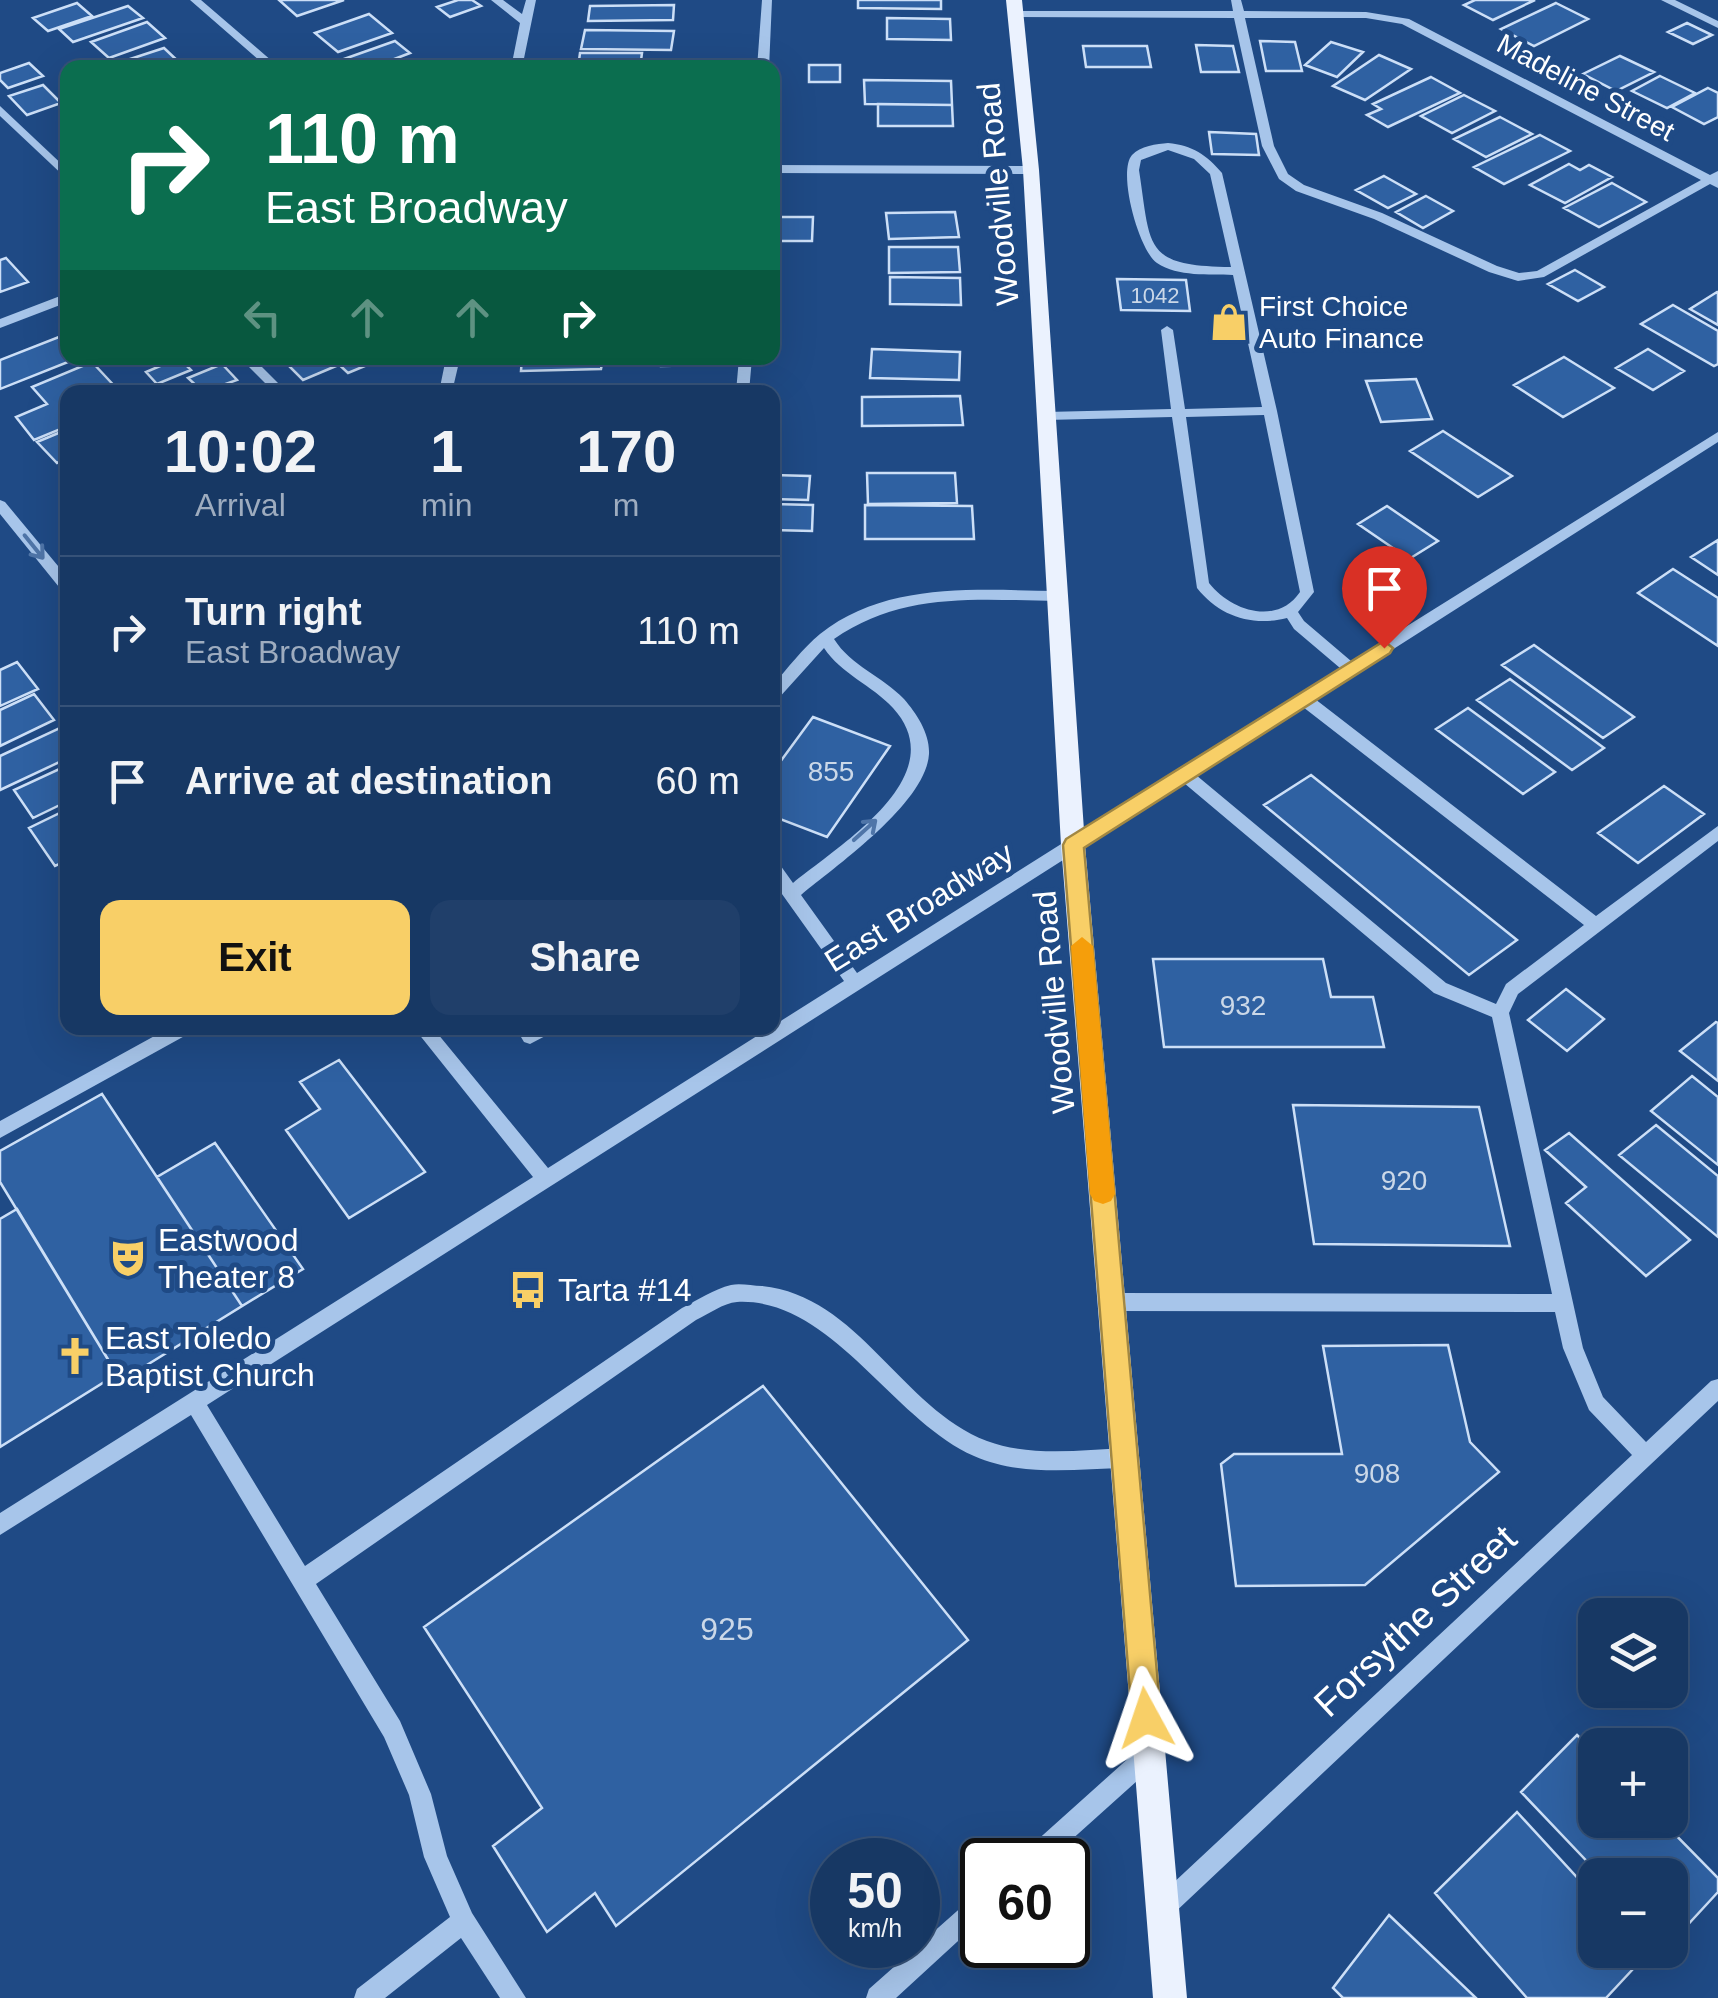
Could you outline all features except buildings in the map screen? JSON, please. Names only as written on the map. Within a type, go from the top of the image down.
[{"type":"main road","name":"Woodville Road","points":[[1014,7],[1031,170],[1073,845],[1170,1998]]},
{"type":"street","points":[[195,0],[266,60]]},
{"type":"street","points":[[496,0],[526,22]]},
{"type":"street","points":[[518,60],[531,0]]},
{"type":"street","points":[[763,60],[767,0]]},
{"type":"street","points":[[1236,0],[1268,146],[1283,176],[1300,188],[1378,216],[1492,269],[1518,277],[1540,274],[1715,179]]},
{"type":"street","points":[[1666,0],[1718,25]]},
{"type":"street","name":"Madeline Street","points":[[1014,7],[1366,15],[1406,21],[1715,179]]},
{"type":"street","points":[[0,108],[60,169]]},
{"type":"street","points":[[1167,330],[1202,584],[1209,596],[1244,616],[1266,617],[1290,611],[1303,602],[1307,592],[1216,173],[1206,160],[1188,149],[1167,145],[1148,149],[1136,158],[1133,170],[1145,245],[1153,257],[1169,267],[1188,271],[1237,271]]},
{"type":"street","points":[[780,169],[1031,170]]},
{"type":"street","points":[[0,324],[60,300]]},
{"type":"street","points":[[253,365],[274,385]]},
{"type":"street","points":[[1046,416],[1270,410]]},
{"type":"street","name":"East Broadway","points":[[780,1026],[855,983],[1718,436]]},
{"type":"street","points":[[0,505],[60,578]]},
{"type":"street","points":[[780,687],[825,638],[853,618],[904,600],[1058,596]]},
{"type":"street","points":[[1290,611],[1299,626],[1350,669]]},
{"type":"street","points":[[792,893],[873,824],[919,766],[921,746],[912,720],[896,700],[846,668],[825,638]]},
{"type":"street","points":[[1304,698],[1596,925]]},
{"type":"street","points":[[1184,774],[1440,988],[1500,1013]]},
{"type":"street","points":[[1646,1456],[1596,1403],[1573,1348],[1500,1013],[1512,989],[1718,832]]},
{"type":"street","points":[[780,877],[855,983]]},
{"type":"street","points":[[0,1130],[171,1035]]},
{"type":"street","points":[[429,1035],[546,1178]]},
{"type":"street","name":"East Broadway","points":[[0,1525],[766,1035]]},
{"type":"street","points":[[302,1580],[689,1314],[734,1293],[774,1296],[816,1314],[938,1427],[982,1450],[1034,1460],[1125,1458]]},
{"type":"street","points":[[1112,1302],[1563,1302]]},
{"type":"street","name":"Forsythe Street","points":[[1162,1908],[1718,1388]]},
{"type":"street","points":[[194,1402],[392,1729],[420,1794],[436,1857],[464,1921],[514,1998]]},
{"type":"street","points":[[1057,1838],[1150,1755]]},
{"type":"street","points":[[366,1998],[464,1921]]},
{"type":"street","points":[[878,1998],[960,1924]]},
{"type":"slow traffic","points":[[1082,946],[1103,1194]]},
{"type":"place","name":"First Choice Auto Finance","points":[[1229,322]]},
{"type":"place","name":"Eastwood Theater 8","points":[[128,1258]]},
{"type":"place","name":"Tarta #14","points":[[528,1290]]},
{"type":"place","name":"East Toledo Baptist Church","points":[[75,1356]]},
{"type":"route","points":[[1146,1718],[1073,845],[1384,648]]}]
